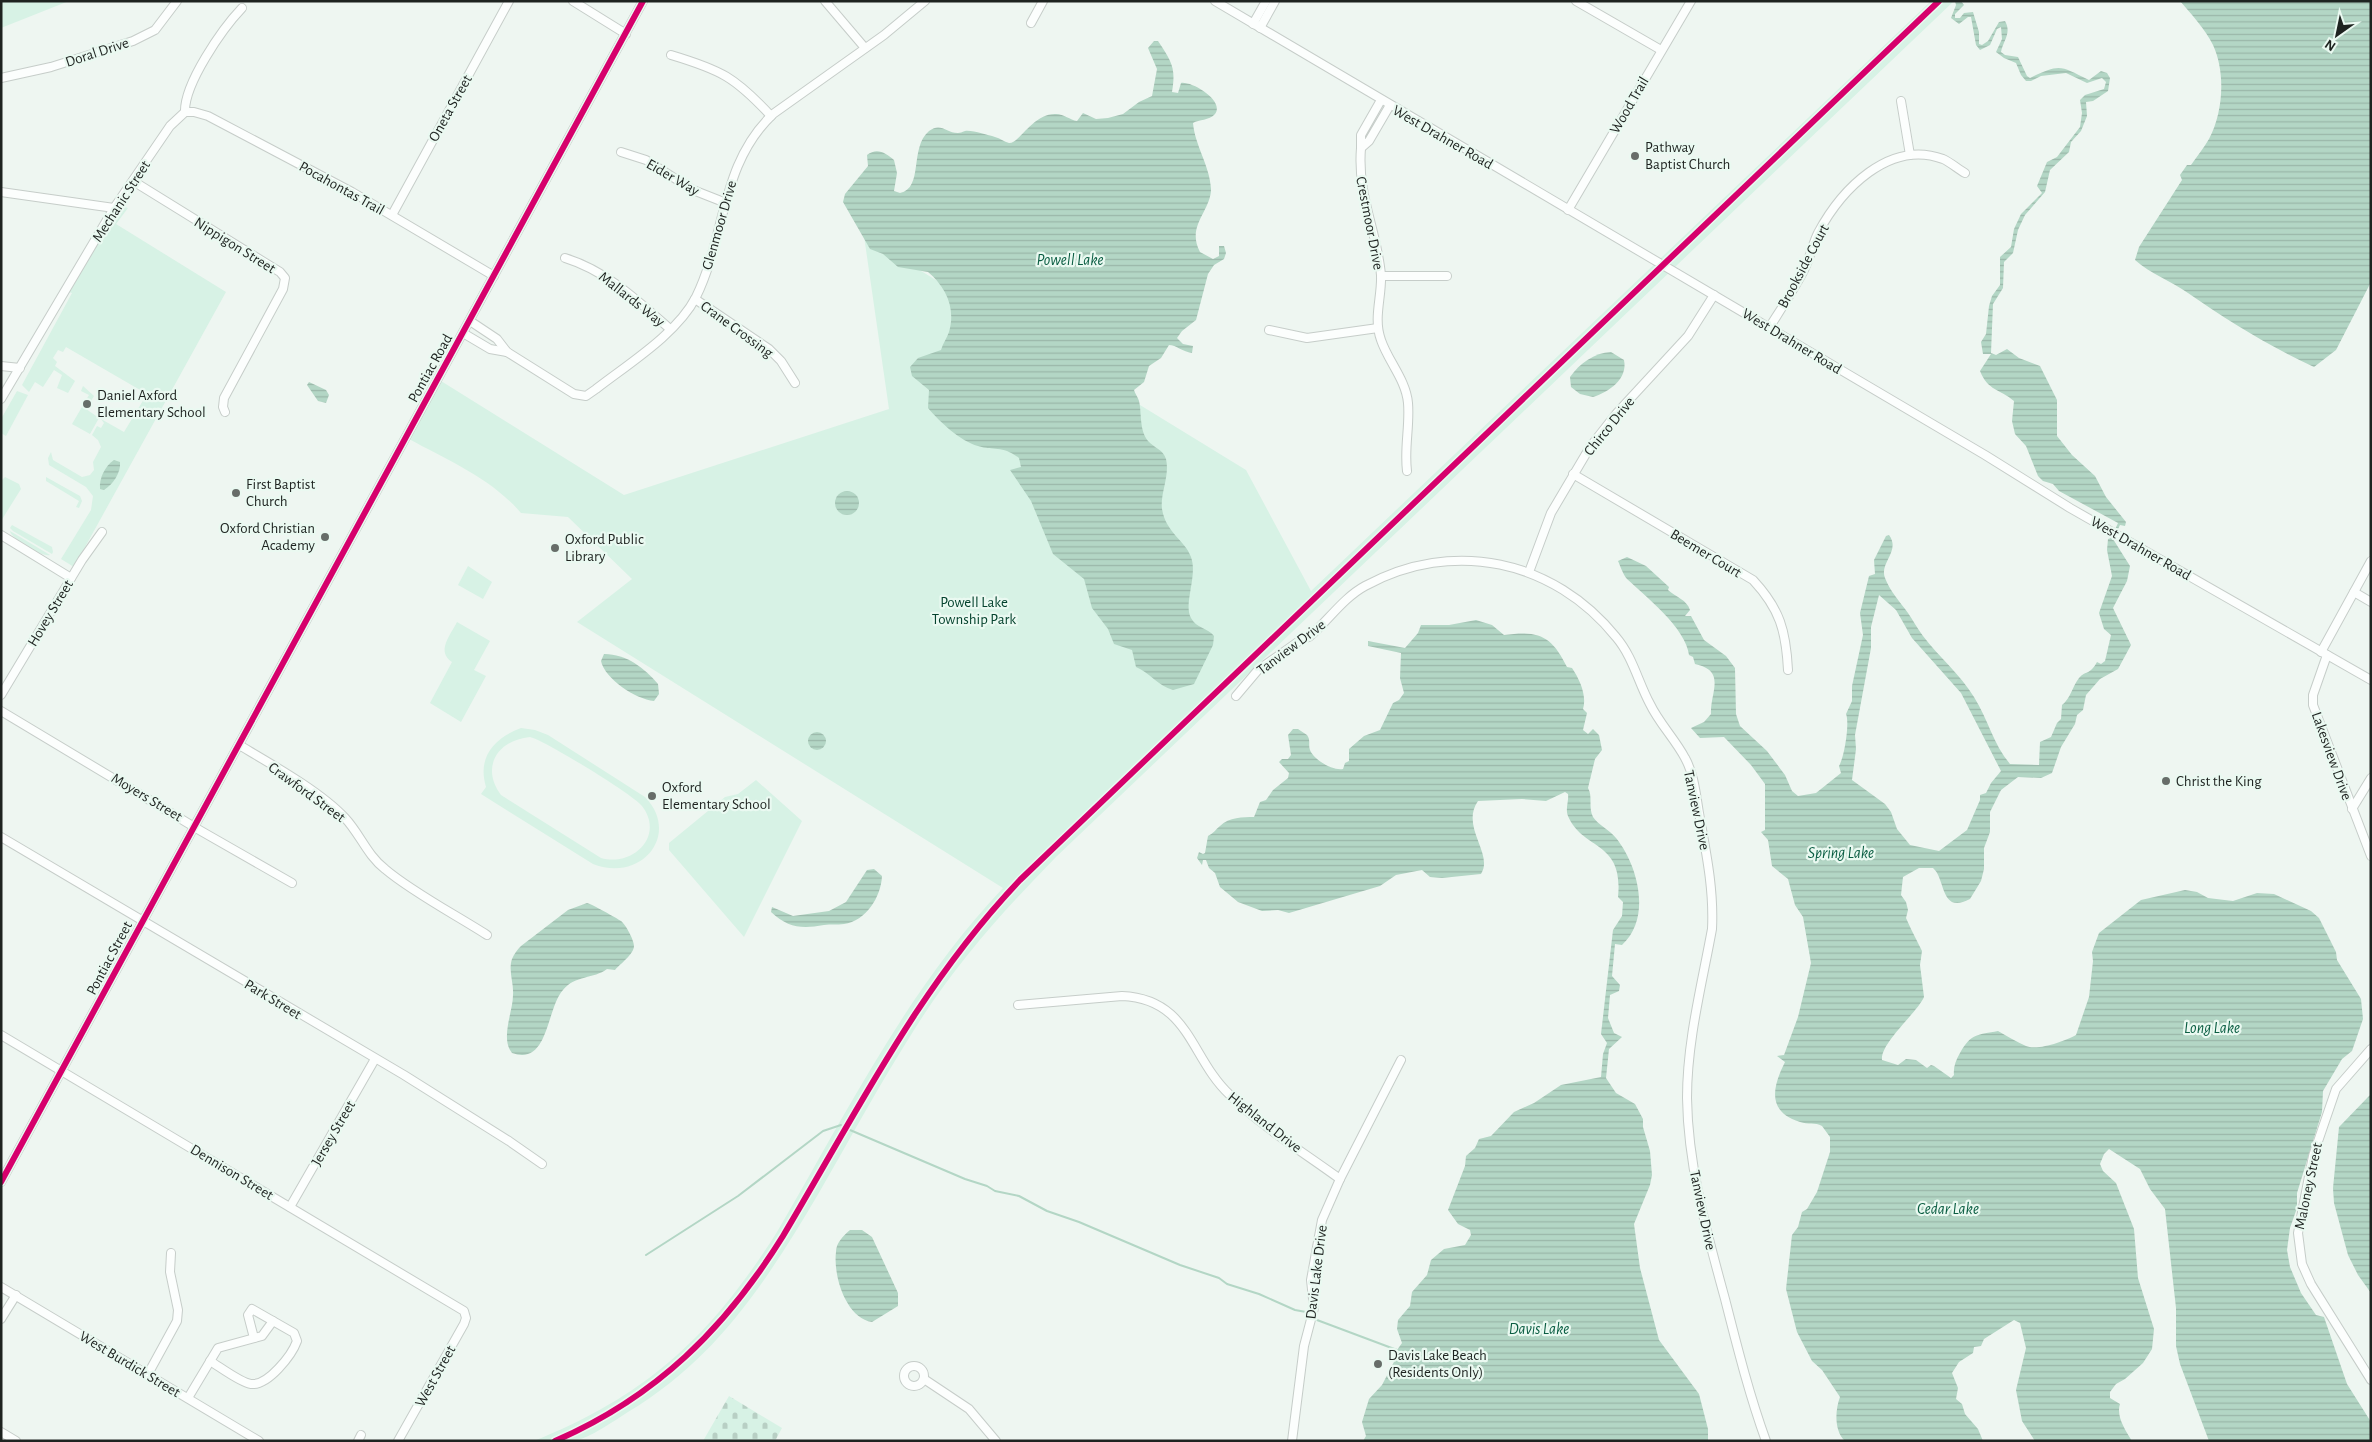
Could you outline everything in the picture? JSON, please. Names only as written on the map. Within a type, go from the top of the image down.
[{"type":"street","name":"Doral Drive","points":[[1,78],[51,67],[134,41],[155,30],[177,1]]},
{"type":"street","name":"Oneta Street","points":[[392,215],[509,1]]},
{"type":"street","points":[[573,1],[626,34]]},
{"type":"street","name":"Pontiac Road","points":[[239,745],[643,1]]},
{"type":"street","points":[[825,1],[865,48]]},
{"type":"street","name":"Glenmoor Drive","points":[[470,321],[497,339],[507,352],[574,394],[586,396],[670,329],[695,299],[711,260],[739,158],[760,126],[925,1]]},
{"type":"street","points":[[1031,24],[1043,1]]},
{"type":"street","name":"West Drahner Road","points":[[1215,1],[1714,295],[2070,508],[2371,680]]},
{"type":"street","points":[[1256,26],[1266,1]]},
{"type":"street","points":[[1256,26],[1275,1]]},
{"type":"street","points":[[1576,1],[1661,50]]},
{"type":"street","name":"Wood Trail","points":[[1568,210],[1691,1]]},
{"type":"street","points":[[185,112],[186,98],[194,78],[242,8]]},
{"type":"street","points":[[670,55],[718,71],[730,77],[771,116]]},
{"type":"street","name":"Crestmoor Drive","points":[[1381,100],[1360,136],[1359,176],[1381,276],[1378,328],[1408,402],[1405,456],[1407,471]]},
{"type":"street","points":[[1902,101],[1910,155]]},
{"type":"street","points":[[1361,148],[1369,141],[1390,105]]},
{"type":"street","name":"Pocahontas Trail","points":[[185,112],[194,112],[208,116],[392,215],[494,276]]},
{"type":"street","name":"Mechanic Street","points":[[1,399],[114,208],[170,126],[185,112]]},
{"type":"street","name":"Eider Way","points":[[621,152],[646,160],[693,190],[726,202]]},
{"type":"street","name":"Brookside Court","points":[[1769,328],[1804,271],[1818,232],[1854,184],[1872,169],[1890,160],[1910,155],[1943,159],[1965,173]]},
{"type":"street","name":"Nippigon Street","points":[[132,182],[280,272],[285,278],[283,289],[224,398],[223,407],[226,412]]},
{"type":"street","points":[[1,192],[114,208]]},
{"type":"street","name":"Mallards Way","points":[[565,258],[586,265],[613,281],[670,329]]},
{"type":"street","points":[[1381,276],[1447,276]]},
{"type":"street","name":"Chirco Drive","points":[[1529,572],[1551,513],[1590,447],[1616,414],[1688,336],[1714,295]]},
{"type":"street","name":"Crane Crossing","points":[[695,299],[769,349],[781,361],[795,383]]},
{"type":"street","points":[[1269,330],[1307,338],[1378,328]]},
{"type":"street","name":"Glenmoor Drive","points":[[463,333],[490,349],[507,352]]},
{"type":"street","points":[[1,366],[20,368]]},
{"type":"street","name":"Beemer Court","points":[[1573,474],[1753,580],[1768,596],[1780,617],[1787,643],[1788,670]]},
{"type":"street","name":"Hovey Street","points":[[1,695],[71,578],[102,532]]},
{"type":"street","points":[[1,535],[71,578]]},
{"type":"street","name":"Tanview Drive","points":[[1236,696],[1258,670],[1302,639],[1309,637],[1348,598],[1364,586],[1436,562],[1458,560],[1486,562],[1529,572],[1552,582],[1580,601],[1617,638],[1630,656],[1650,706],[1673,738],[1690,771],[1711,877],[1712,929],[1690,1047],[1687,1097],[1690,1139],[1695,1180],[1704,1220],[1766,1441]]},
{"type":"street","name":"Lakesview Drive","points":[[2371,561],[2324,653],[2313,695],[2313,704],[2371,856]]},
{"type":"street","points":[[2354,592],[2371,602]]},
{"type":"street","name":"Moyers Street","points":[[1,711],[292,883]]},
{"type":"street","name":"Pontiac Street","points":[[1,1182],[239,745]]},
{"type":"street","name":"Crawford Street","points":[[239,745],[290,777],[339,812],[349,823],[370,854],[387,871],[487,935]]},
{"type":"street","points":[[2352,809],[2371,778]]},
{"type":"street","name":"Park Street","points":[[1,837],[375,1059],[509,1141],[542,1164]]},
{"type":"street","name":"Highland Drive","points":[[1018,1005],[1122,996],[1134,997],[1157,1006],[1174,1016],[1188,1032],[1206,1066],[1228,1094],[1340,1179]]},
{"type":"street","name":"Dennison Street","points":[[1,1035],[462,1309]]},
{"type":"street","name":"Maloney Street","points":[[2371,1048],[2336,1089],[2313,1156],[2298,1232],[2302,1264],[2311,1284],[2371,1380]]},
{"type":"street","name":"Jersey Street","points":[[290,1207],[375,1059]]},
{"type":"street","name":"Davis Lake Drive","points":[[1292,1441],[1304,1346],[1314,1308],[1311,1280],[1322,1220],[1340,1179],[1401,1060]]},
{"type":"street","points":[[148,1374],[174,1330],[178,1318],[170,1272],[171,1252]]},
{"type":"street","name":"West Burdick Street","points":[[1,1286],[259,1441]]},
{"type":"street","points":[[1,1319],[16,1295]]},
{"type":"street","name":"West Street","points":[[398,1441],[464,1324],[466,1316],[462,1309]]},
{"type":"street","points":[[210,1361],[252,1384],[279,1370],[296,1344],[297,1339],[294,1333],[255,1310],[249,1311],[254,1338]]},
{"type":"street","points":[[188,1398],[220,1347],[264,1334],[273,1320]]},
{"type":"street","points":[[924,1379],[969,1409],[996,1441]]},
{"type":"street","points":[[1,1432],[16,1441]]},
{"type":"green space","points":[[1,1],[69,1],[1,28]]},
{"type":"green space","name":"Powell Lake Township Park","points":[[1931,1],[1954,1],[1056,857],[1017,898],[980,940],[929,1006],[801,1224],[760,1285],[715,1342],[660,1391],[594,1433],[574,1441],[534,1441],[611,1404],[644,1382],[674,1358],[701,1332],[727,1302],[777,1232],[880,1053],[908,1010],[937,967],[1003,888],[577,622],[632,579],[568,517],[521,513],[483,480],[409,439],[441,381],[624,495],[889,409],[864,236],[1246,470],[1311,591]]},
{"type":"green space","points":[[121,206],[128,208],[116,224],[226,292],[74,567],[61,559],[91,510],[93,496],[86,487],[49,465],[48,458],[51,452],[53,460],[82,477],[90,475],[94,470],[93,462],[101,447],[98,440],[92,435],[97,426],[101,428],[104,423],[101,419],[124,432],[147,394],[66,347],[63,352],[58,350],[53,358],[57,362],[55,366],[75,381],[68,393],[57,388],[62,375],[54,370],[43,387],[35,382],[29,392],[22,385],[72,293],[68,292]]},
{"type":"green space","points":[[83,386],[94,396],[86,409],[99,418],[90,434],[72,424],[89,395],[81,391]]},
{"type":"green space","points":[[17,391],[28,395],[6,436],[1,433],[1,419]]},
{"type":"green space","points":[[5,477],[19,484],[21,489],[1,521],[1,481]]},
{"type":"green space","points":[[46,477],[80,496],[82,501],[79,508],[76,507],[79,501],[46,481]]},
{"type":"green space","points":[[12,525],[52,547],[52,554],[13,531],[10,528]]},
{"type":"green space","points":[[10,531],[50,555],[41,554],[28,547],[16,539]]},
{"type":"green space","points":[[468,566],[492,582],[483,599],[458,585]]},
{"type":"green space","points":[[457,622],[490,641],[474,670],[486,676],[461,722],[430,703],[452,662],[447,658],[445,648]]},
{"type":"green space","points":[[521,728],[535,730],[548,735],[645,797],[655,811],[659,826],[657,839],[651,851],[640,861],[627,867],[611,868],[593,864],[481,794],[486,787],[484,767],[486,758],[496,743],[511,732]],"holes":[[[530,737],[539,740],[607,780],[642,806],[648,817],[650,828],[648,838],[642,847],[624,858],[613,860],[601,858],[501,795],[492,775],[493,765],[501,749],[519,739]]]},
{"type":"green space","points":[[756,780],[802,821],[744,937],[669,850],[669,843],[725,797],[738,794]]},
{"type":"green space","points":[[729,1396],[782,1428],[775,1441],[703,1441]]},
{"type":"water","points":[[1955,1],[1961,1],[1964,5],[1955,14],[1955,18],[1960,18],[1964,13],[1973,12],[1979,32],[1979,44],[1982,45],[1988,41],[1999,22],[2005,21],[2008,29],[2001,52],[2005,55],[2018,57],[2027,76],[2030,78],[2048,70],[2060,68],[2089,80],[2101,71],[2107,73],[2110,78],[2108,91],[2093,101],[2086,102],[2087,116],[2081,131],[2071,142],[2069,152],[2050,170],[2045,192],[2025,215],[2018,230],[2013,253],[2004,262],[2003,288],[1993,304],[1991,353],[1996,355],[2007,349],[2019,358],[2040,366],[2057,400],[2057,436],[2072,455],[2095,476],[2106,497],[2126,522],[2125,526],[2120,525],[2113,539],[2130,566],[2127,581],[2113,608],[2131,645],[2118,669],[2100,679],[2086,695],[2083,710],[2077,715],[2075,724],[2061,747],[2052,773],[2041,778],[2018,777],[2001,790],[1990,812],[1990,832],[1984,848],[1984,869],[1981,881],[1970,899],[1960,903],[1949,899],[1933,868],[1919,868],[1903,877],[1901,895],[1906,902],[1908,910],[1906,918],[1922,951],[1920,965],[1924,997],[1887,1045],[1882,1060],[1898,1065],[1906,1059],[1916,1060],[1927,1068],[1931,1065],[1934,1066],[1951,1078],[1954,1075],[1956,1061],[1964,1046],[1972,1038],[1980,1034],[1998,1031],[2031,1047],[2051,1045],[2076,1035],[2089,997],[2093,961],[2092,952],[2099,933],[2141,900],[2185,890],[2197,892],[2208,898],[2233,901],[2257,893],[2274,894],[2311,911],[2319,918],[2336,952],[2337,960],[2361,999],[2363,1019],[2352,1051],[2342,1059],[2323,1091],[2322,1112],[2297,1193],[2297,1208],[2290,1228],[2287,1250],[2290,1267],[2301,1293],[2316,1315],[2324,1317],[2347,1384],[2371,1422],[2371,1441],[2209,1441],[2180,1364],[2176,1346],[2176,1308],[2165,1209],[2150,1189],[2140,1169],[2109,1149],[2104,1154],[2100,1164],[2103,1171],[2116,1183],[2134,1229],[2138,1278],[2154,1329],[2152,1349],[2143,1363],[2125,1379],[2116,1384],[2110,1392],[2110,1398],[2120,1404],[2120,1418],[2132,1441],[2035,1441],[2022,1421],[2016,1390],[2026,1348],[2020,1323],[2014,1320],[1984,1339],[1981,1346],[1974,1347],[1973,1353],[1959,1362],[1952,1373],[1958,1388],[1956,1399],[1962,1404],[1965,1414],[1978,1429],[1983,1441],[1845,1441],[1841,1437],[1836,1420],[1840,1397],[1822,1370],[1812,1361],[1797,1332],[1786,1289],[1792,1235],[1798,1227],[1802,1212],[1807,1209],[1817,1192],[1830,1152],[1830,1137],[1822,1126],[1803,1123],[1789,1118],[1777,1105],[1775,1098],[1777,1081],[1785,1062],[1777,1056],[1784,1055],[1798,1017],[1811,963],[1803,917],[1795,905],[1788,879],[1772,866],[1768,840],[1761,832],[1765,830],[1765,784],[1751,765],[1724,737],[1700,738],[1691,728],[1704,722],[1711,714],[1714,677],[1705,667],[1695,664],[1693,657],[1689,655],[1681,634],[1664,613],[1627,579],[1618,561],[1627,557],[1646,566],[1669,587],[1668,590],[1689,607],[1690,610],[1685,616],[1691,616],[1704,640],[1726,656],[1735,668],[1736,714],[1740,726],[1767,751],[1785,775],[1792,791],[1798,796],[1816,793],[1841,773],[1839,766],[1846,740],[1846,714],[1852,701],[1852,686],[1863,635],[1860,613],[1869,576],[1875,574],[1874,560],[1886,536],[1889,535],[1893,546],[1885,567],[1885,578],[1923,636],[1956,673],[1979,705],[1999,748],[2010,764],[2039,765],[2040,742],[2051,737],[2057,723],[2061,719],[2062,705],[2077,681],[2081,676],[2090,671],[2097,662],[2101,664],[2105,661],[2111,635],[2104,629],[2099,613],[2112,576],[2107,550],[2108,539],[2111,538],[2118,523],[2059,491],[2053,484],[2043,481],[2038,476],[2026,446],[2015,434],[2012,421],[2014,401],[1991,386],[1983,378],[1980,371],[1991,354],[1983,354],[1981,342],[1986,334],[1992,296],[2000,285],[2000,257],[2011,247],[2014,229],[2021,214],[2042,193],[2037,186],[2047,162],[2057,157],[2080,127],[2082,113],[2080,100],[2085,95],[2104,89],[2106,82],[2102,78],[2087,83],[2066,73],[2041,76],[2031,81],[2026,81],[2016,63],[1996,52],[2002,39],[2001,27],[1997,29],[1990,45],[1980,50],[1976,45],[1971,17],[1968,17],[1959,24],[1951,18],[1956,5]],"holes":[[[1879,595],[1896,610],[1912,638],[1961,693],[2001,771],[1991,783],[1986,793],[1980,795],[1980,800],[1967,830],[1939,851],[1910,845],[1897,829],[1891,812],[1885,804],[1852,780],[1856,749],[1855,735],[1871,648],[1871,627]]]},
{"type":"water","points":[[2180,1],[2371,1],[2371,282],[2336,350],[2314,367],[2249,333],[2135,260],[2139,247],[2182,180],[2180,175],[2187,165],[2191,165],[2209,139],[2214,129],[2220,105],[2220,68],[2213,45]]},
{"type":"water","name":"Powell Lake","points":[[1154,41],[1158,41],[1172,65],[1172,92],[1178,93],[1181,83],[1186,83],[1206,93],[1215,103],[1217,109],[1213,116],[1193,123],[1208,172],[1211,189],[1210,197],[1197,226],[1196,243],[1200,252],[1213,259],[1219,256],[1219,246],[1224,246],[1226,253],[1224,259],[1214,265],[1208,274],[1196,320],[1182,331],[1177,338],[1183,344],[1193,346],[1192,353],[1169,345],[1161,358],[1149,366],[1144,382],[1134,390],[1139,401],[1145,437],[1163,453],[1166,459],[1167,472],[1162,497],[1164,517],[1171,530],[1188,551],[1193,565],[1189,612],[1196,624],[1214,636],[1213,645],[1194,684],[1173,690],[1163,686],[1136,667],[1132,650],[1114,644],[1108,629],[1092,608],[1084,579],[1053,554],[1031,501],[1010,470],[1021,467],[1019,458],[1008,451],[971,444],[944,425],[928,408],[929,390],[912,376],[910,367],[918,358],[941,350],[951,323],[948,299],[940,284],[928,272],[898,267],[883,254],[870,249],[843,202],[845,194],[868,166],[867,155],[874,151],[885,153],[894,160],[897,173],[894,191],[900,193],[907,190],[912,184],[919,147],[923,138],[933,129],[940,128],[954,133],[976,132],[1009,143],[1017,139],[1040,118],[1048,115],[1059,114],[1077,121],[1083,113],[1096,119],[1123,114],[1139,102],[1152,96],[1157,69],[1148,48]]},
{"type":"water","points":[[1611,352],[1624,360],[1623,373],[1616,384],[1605,392],[1593,397],[1580,394],[1571,387],[1570,377],[1578,367],[1599,354]]},
{"type":"water","points":[[309,382],[326,390],[329,395],[326,403],[318,401],[307,385]]},
{"type":"water","points":[[114,460],[120,462],[118,474],[107,488],[104,490],[100,489],[103,473]]},
{"type":"water","points":[[847,491],[855,495],[859,503],[855,511],[847,515],[839,511],[835,503],[839,495]]},
{"type":"water","name":"Davis Lake","points":[[1476,620],[1492,625],[1504,635],[1535,635],[1550,642],[1556,648],[1567,667],[1572,668],[1580,683],[1584,699],[1583,709],[1587,713],[1583,730],[1588,734],[1593,729],[1599,735],[1602,750],[1595,759],[1588,788],[1591,809],[1595,820],[1613,835],[1624,849],[1635,877],[1639,906],[1637,921],[1631,934],[1622,945],[1615,944],[1612,976],[1620,985],[1619,991],[1610,995],[1608,1018],[1614,1033],[1622,1037],[1609,1049],[1606,1078],[1616,1093],[1635,1104],[1643,1119],[1643,1127],[1650,1151],[1652,1175],[1650,1185],[1634,1224],[1640,1268],[1659,1340],[1699,1394],[1708,1429],[1708,1441],[1363,1441],[1366,1436],[1362,1422],[1369,1399],[1382,1385],[1396,1358],[1397,1350],[1402,1343],[1397,1329],[1398,1320],[1410,1306],[1412,1292],[1427,1275],[1431,1260],[1444,1249],[1465,1245],[1471,1235],[1470,1230],[1458,1224],[1448,1210],[1465,1166],[1466,1156],[1475,1148],[1479,1139],[1491,1136],[1514,1112],[1534,1103],[1561,1085],[1601,1077],[1603,1054],[1607,1043],[1601,1034],[1613,930],[1622,916],[1623,902],[1618,897],[1618,879],[1615,865],[1601,848],[1575,827],[1568,816],[1568,794],[1565,792],[1546,801],[1522,799],[1478,801],[1473,811],[1473,821],[1483,858],[1484,866],[1481,874],[1442,878],[1430,877],[1422,870],[1396,875],[1380,886],[1289,913],[1278,910],[1262,911],[1238,902],[1220,887],[1215,873],[1209,868],[1206,860],[1203,860],[1202,865],[1197,858],[1199,852],[1205,853],[1208,836],[1228,821],[1236,818],[1254,817],[1260,802],[1266,800],[1273,790],[1288,778],[1289,773],[1279,762],[1282,759],[1288,759],[1291,755],[1288,735],[1293,729],[1298,729],[1307,735],[1310,750],[1315,757],[1329,767],[1339,769],[1343,769],[1345,763],[1349,761],[1349,749],[1364,736],[1380,730],[1393,703],[1399,700],[1404,693],[1400,678],[1401,653],[1368,646],[1368,641],[1405,648],[1418,633],[1421,625],[1449,625]]},
{"type":"water","points":[[604,654],[628,659],[647,673],[658,684],[659,694],[654,701],[630,692],[608,675],[601,661]]},
{"type":"water","points":[[817,732],[823,735],[826,741],[823,747],[817,750],[811,747],[808,741],[811,735]]},
{"type":"water","points":[[874,869],[882,876],[879,892],[871,907],[852,922],[802,927],[789,924],[771,912],[772,907],[793,916],[829,911],[846,902],[867,870]]},
{"type":"water","points":[[587,903],[623,923],[633,940],[633,949],[629,956],[615,970],[607,969],[568,985],[557,999],[540,1044],[533,1051],[524,1055],[512,1053],[507,1040],[507,1033],[513,995],[511,964],[513,957],[521,946],[568,910]]},
{"type":"water","points":[[2371,1094],[2371,1293],[2358,1275],[2348,1255],[2334,1203],[2333,1188],[2339,1127]]},
{"type":"water","points":[[850,1230],[862,1230],[872,1237],[898,1293],[898,1306],[872,1322],[863,1319],[855,1313],[848,1304],[839,1284],[836,1249],[840,1240]]},
{"type":"waterway","points":[[646,1255],[738,1196],[823,1131],[841,1125]]},
{"type":"waterway","points":[[850,1130],[965,1179],[987,1186],[995,1191],[1019,1196],[1047,1211],[1079,1222],[1180,1265],[1219,1278],[1227,1284],[1259,1294],[1295,1310],[1306,1312]]},
{"type":"waterway","points":[[1317,1320],[1397,1350]]},
{"type":"cycle path","points":[[1,1182],[643,1]]},
{"type":"cycle path","points":[[555,1441],[625,1403],[656,1381],[685,1357],[737,1301],[761,1270],[783,1236],[891,1051],[920,1007],[984,921],[1020,880],[1939,1]]},
{"type":"place","name":"Pathway Baptist Church","points":[[1635,156]]},
{"type":"place","name":"Daniel Axford Elementary School","points":[[87,404]]},
{"type":"place","name":"First Baptist Church","points":[[236,493]]},
{"type":"place","name":"Oxford Christian Academy","points":[[325,537]]},
{"type":"place","name":"Oxford Public Library","points":[[555,548]]},
{"type":"place","name":"Christ the King","points":[[2166,781]]},
{"type":"place","name":"Oxford Elementary School","points":[[652,796]]},
{"type":"place","name":"Davis Lake Beach (Residents Only)","points":[[1378,1364]]},
{"type":"water label","name":"Spring Lake","points":[[1841,852]]},
{"type":"water label","name":"Long Lake","points":[[2212,1027]]},
{"type":"water label","name":"Cedar Lake","points":[[1948,1208]]}]
